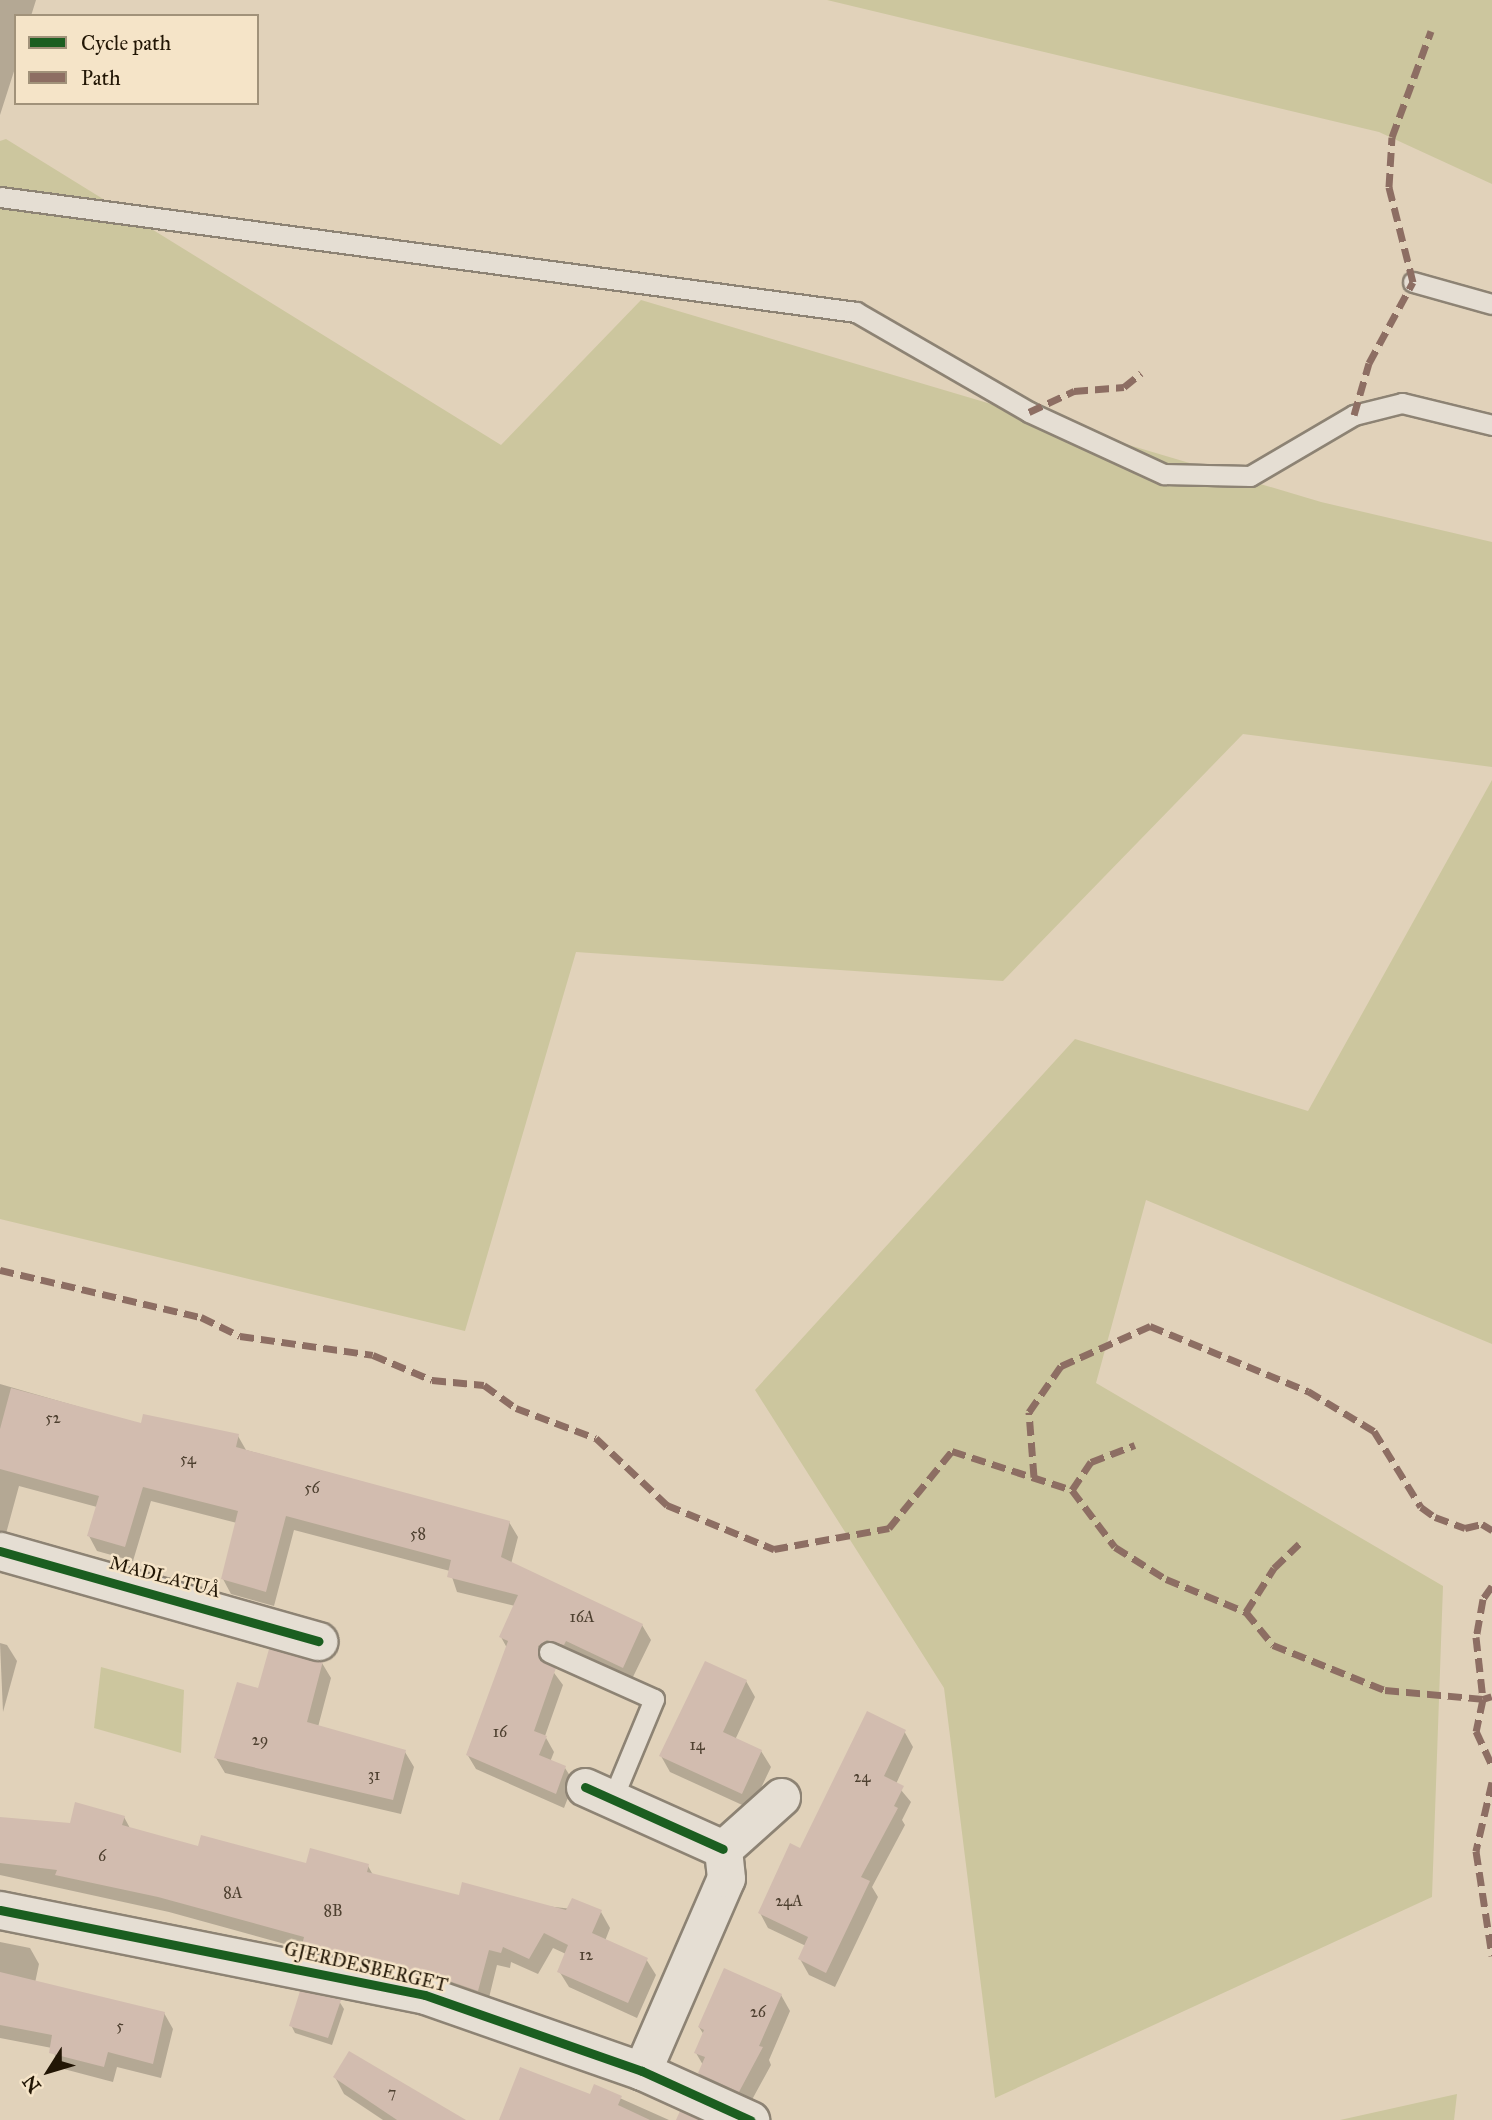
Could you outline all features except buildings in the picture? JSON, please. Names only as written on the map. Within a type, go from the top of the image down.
[{"type":"street","name":"MADLATUÅ","points":[[0,1551],[319,1641]]},
{"type":"street","points":[[599,1793],[723,1849]]},
{"type":"street","points":[[723,1849],[781,1797]]},
{"type":"street","points":[[642,2070],[726,1878],[723,1849]]},
{"type":"street","name":"GJERDESBERGET","points":[[0,1910],[425,1995],[642,2070],[750,2120]]},
{"type":"lane","points":[[0,197],[856,312],[1029,412],[1164,474],[1250,476],[1354,415],[1402,403],[1492,425]]},
{"type":"lane","points":[[1413,282],[1492,304]]},
{"type":"lane","points":[[549,1652],[654,1699],[599,1793]]},
{"type":"shaded area","points":[[827,0],[1492,0],[1492,184],[1379,132]]},
{"type":"shaded area","points":[[6,139],[501,445],[641,300],[1321,502],[1492,542],[1492,767],[1243,734],[1003,981],[576,952],[465,1331],[0,1219],[0,141]]},
{"type":"shaded area","points":[[1492,780],[1492,1344],[1146,1200],[1096,1383],[1443,1586],[1432,1897],[995,2098],[944,1688],[755,1390],[1075,1039],[1308,1111]]},
{"type":"shaded area","points":[[101,1667],[184,1690],[181,1753],[94,1728]]},
{"type":"shaded area","points":[[1457,2094],[1454,2120],[1340,2120]]},
{"type":"marked path","points":[[1354,415],[1369,363],[1413,282],[1389,187],[1392,137],[1431,31]]},
{"type":"marked path","points":[[1029,412],[1074,391],[1124,387],[1141,373]]},
{"type":"marked path","points":[[0,1270],[201,1317],[240,1336],[373,1355],[432,1380],[484,1385],[516,1408],[596,1438],[667,1505],[774,1549],[889,1528],[952,1451],[1072,1490],[1115,1547],[1166,1579],[1246,1612],[1273,1645],[1385,1690],[1483,1699],[1492,1696]]},
{"type":"marked path","points":[[1034,1477],[1029,1412],[1061,1366],[1150,1326],[1308,1391],[1374,1431],[1421,1507],[1435,1517],[1465,1528],[1482,1524],[1492,1530]]},
{"type":"marked path","points":[[1072,1490],[1091,1462],[1135,1445]]},
{"type":"marked path","points":[[1246,1612],[1274,1568],[1299,1544]]},
{"type":"marked path","points":[[1492,1586],[1483,1599],[1476,1637],[1483,1699],[1476,1731],[1492,1765]]},
{"type":"marked path","points":[[1492,1782],[1476,1851],[1492,1956]]},
{"type":"cycle path","points":[[0,1551],[319,1641]]},
{"type":"cycle path","points":[[585,1787],[723,1849]]},
{"type":"cycle path","points":[[0,1910],[425,1995],[642,2071],[750,2120]]}]
